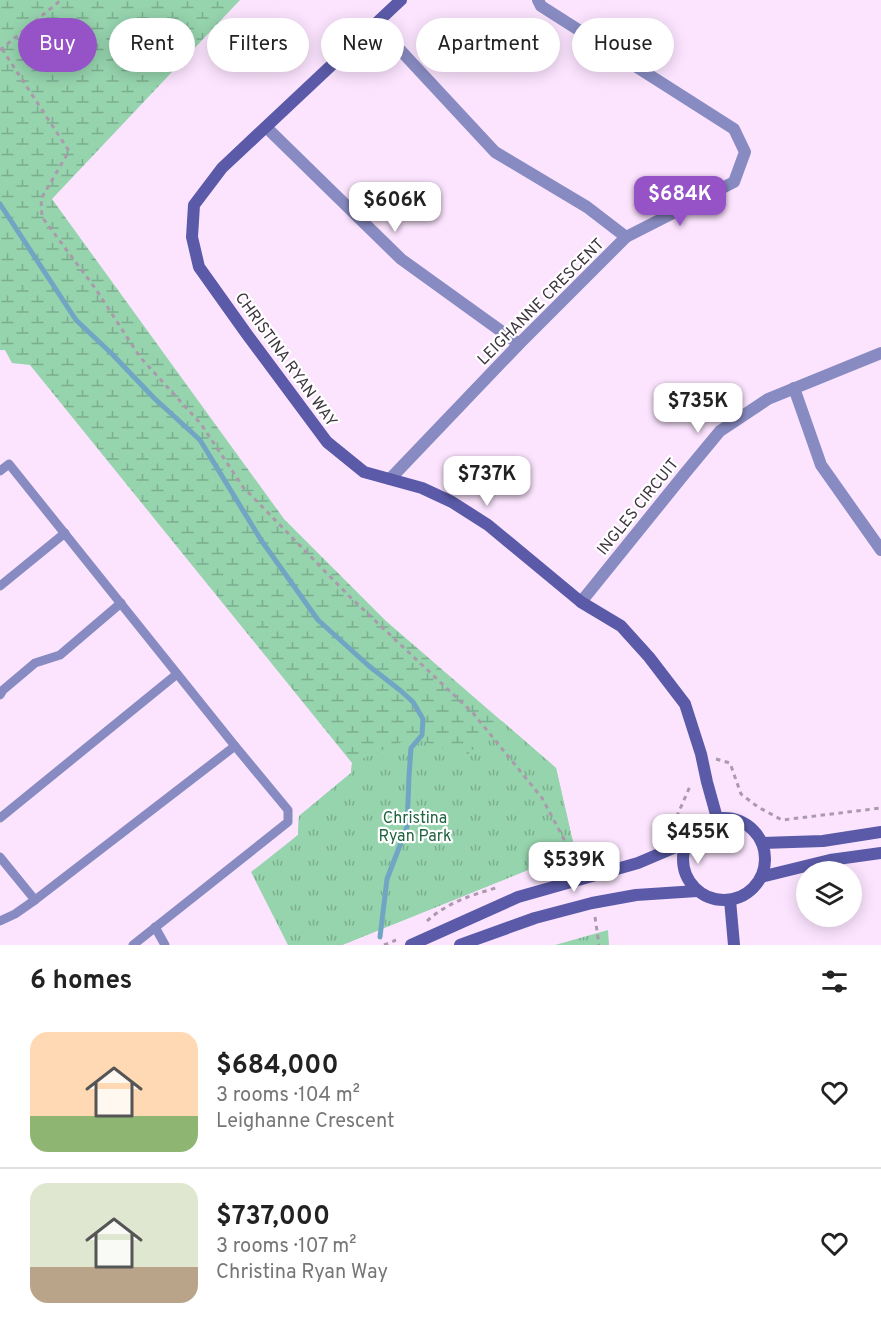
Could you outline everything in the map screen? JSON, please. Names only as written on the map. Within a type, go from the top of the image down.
[{"type":"street","name":"CHRISTINA RYAN WAY","points":[[382,18],[401,0]]},
{"type":"street","name":"LEIGHANNE CRESCENT","points":[[390,479],[519,344],[626,237],[734,182],[745,152],[734,129],[541,6],[538,0]]},
{"type":"street","points":[[404,54],[495,152],[587,207],[626,237]]},
{"type":"street","name":"CHRISTINA RYAN WAY","points":[[325,72],[222,168],[195,205],[192,237],[199,267],[327,442],[364,472],[422,488],[452,502],[488,525],[581,602],[621,626],[649,657],[685,704],[701,754],[717,818]]},
{"type":"street","points":[[266,127],[401,260],[519,344]]},
{"type":"street","name":"INGLES CIRCUIT","points":[[581,602],[720,431],[768,399],[881,352]]},
{"type":"street","points":[[794,388],[821,465],[881,550]]},
{"type":"street","points":[[717,818],[732,818],[750,827],[762,843],[765,860],[761,877],[753,888],[730,900],[718,900],[705,896],[697,891],[688,880],[683,867],[685,843],[694,830],[705,822],[717,818]]},
{"type":"street","points":[[762,843],[823,841],[881,832]]},
{"type":"street","points":[[411,945],[518,897],[638,863],[685,843]]},
{"type":"street","points":[[761,877],[830,860],[881,853]]},
{"type":"street","points":[[460,945],[535,918],[592,903],[636,895],[697,891]]},
{"type":"street","points":[[730,900],[734,945]]},
{"type":"lane","points":[[0,471],[9,464],[288,810],[288,822],[133,945]]},
{"type":"lane","points":[[0,586],[65,533]]},
{"type":"lane","points":[[0,695],[35,663],[60,655],[121,603]]},
{"type":"lane","points":[[0,818],[177,674]]},
{"type":"lane","points":[[0,921],[15,914],[34,900],[235,746]]},
{"type":"lane","points":[[0,857],[34,900]]},
{"type":"lane","points":[[155,927],[165,945]]},
{"type":"path","points":[[61,0],[1,49],[69,151],[41,200],[42,217],[95,288],[140,357],[201,424],[243,487],[349,596],[473,713],[542,798],[565,842],[585,868]]},
{"type":"green space","points":[[0,0],[240,0],[223,18],[207,18],[207,35],[195,48],[195,18],[109,18],[109,72],[172,72],[52,199],[284,519],[386,621],[556,768],[575,851],[342,945],[288,945],[279,851],[298,835],[299,816],[351,773],[352,763],[30,365],[12,363],[5,350],[0,350]]},
{"type":"green space","name":"Christina Ryan Park","points":[[502,721],[556,768],[575,851],[342,945],[288,945],[251,872],[298,835],[299,816],[351,773],[352,763],[411,738],[467,755]]},
{"type":"green space","points":[[608,930],[609,945],[555,945]]},
{"type":"waterway","points":[[0,204],[76,320],[154,398],[200,440],[261,540],[318,620],[413,702],[423,719],[422,735],[411,748],[407,827],[387,879],[380,937]]}]
